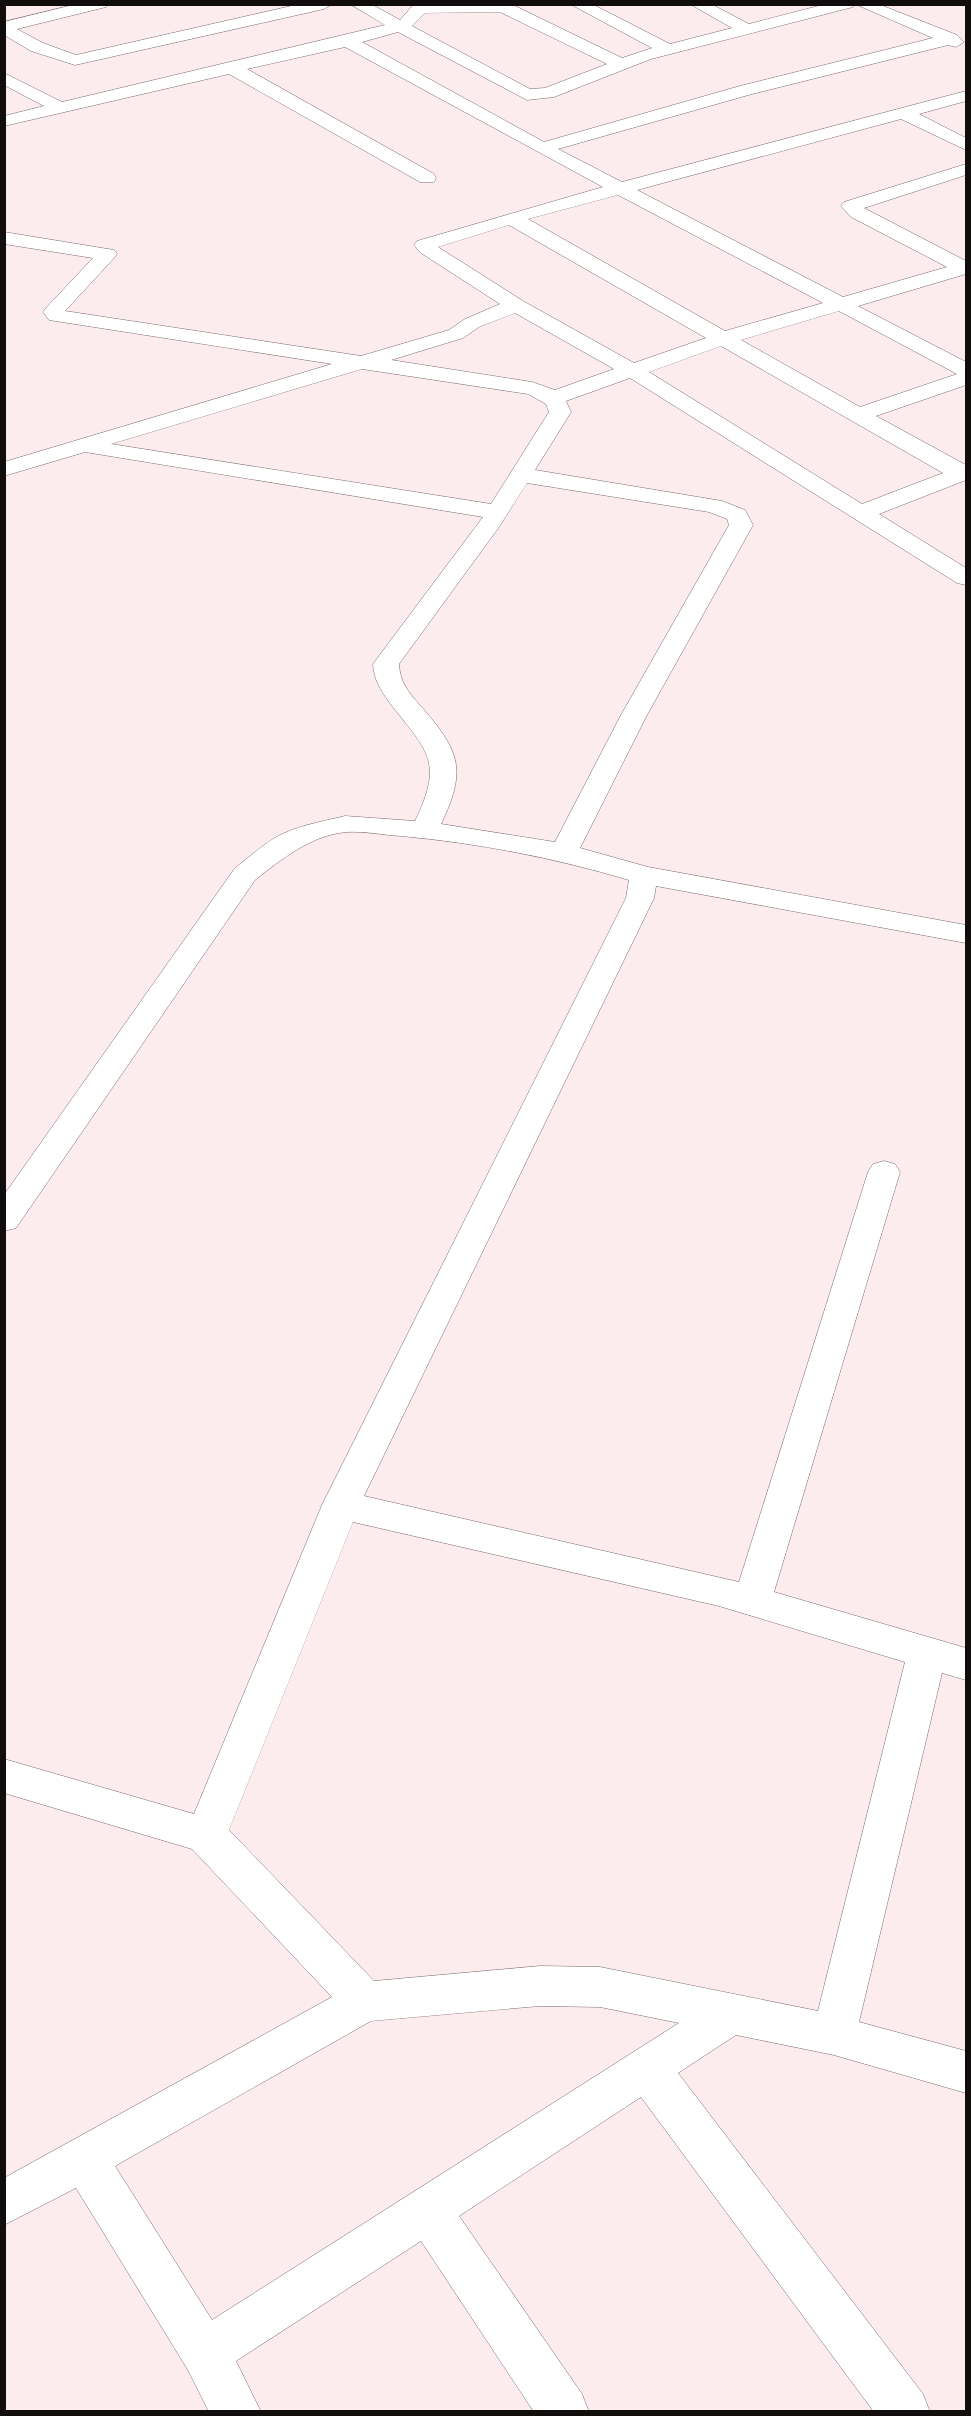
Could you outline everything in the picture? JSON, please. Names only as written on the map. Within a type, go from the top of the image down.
[{"type":"street","points":[[4,27],[100,4]]},
{"type":"street","points":[[4,27],[37,47],[75,60],[324,4]]},
{"type":"street","points":[[358,4],[529,96],[543,95],[621,64],[668,49],[847,4]]},
{"type":"street","points":[[578,4],[668,49]]},
{"type":"street","points":[[698,4],[747,30]]},
{"type":"street","points":[[863,4],[959,43]]},
{"type":"street","points":[[4,121],[346,41],[407,23],[422,6],[503,7],[621,64]]},
{"type":"street","points":[[346,41],[542,148],[842,303],[966,370]]},
{"type":"street","points":[[542,148],[746,90],[959,43]]},
{"type":"street","points":[[15,52],[37,47]]},
{"type":"street","points":[[232,68],[427,178]]},
{"type":"street","points":[[4,78],[60,108]]},
{"type":"street","points":[[966,96],[424,244],[428,249],[516,305],[631,370],[966,578]]},
{"type":"street","points":[[903,113],[966,145]]},
{"type":"street","points":[[966,169],[851,206],[858,213],[966,269]]},
{"type":"street","points":[[511,219],[964,473]]},
{"type":"street","points":[[4,238],[107,254],[54,312],[56,316],[532,388],[553,398],[558,404],[560,412],[523,475],[386,664],[386,680],[427,730],[443,759],[444,781],[424,830]]},
{"type":"street","points":[[553,398],[722,339],[966,269]]},
{"type":"street","points":[[4,468],[84,447],[456,334],[472,323],[516,305]]},
{"type":"street","points":[[859,415],[966,378]]},
{"type":"street","points":[[84,447],[498,512]]},
{"type":"street","points":[[859,513],[964,473]]},
{"type":"street","points":[[523,475],[714,506],[737,516],[741,525],[634,715],[564,852]]},
{"type":"street","points":[[4,1220],[245,874],[283,845],[329,828],[345,824],[424,830],[564,852],[644,874],[966,934]]},
{"type":"street","points":[[206,1835],[341,1505],[640,898],[644,874]]},
{"type":"street","points":[[752,1602],[884,1172]]},
{"type":"street","points":[[341,1505],[719,1591],[966,1664]]},
{"type":"street","points":[[834,2035],[927,1654]]},
{"type":"street","points":[[4,1776],[206,1835],[365,2002]]},
{"type":"street","points":[[4,2203],[365,2002],[540,1986],[600,1987],[834,2035],[966,2072]]},
{"type":"street","points":[[205,2353],[731,2014]]},
{"type":"street","points":[[647,2069],[905,2412]]},
{"type":"street","points":[[84,2159],[205,2353],[236,2412]]},
{"type":"street","points":[[428,2210],[564,2412]]}]
